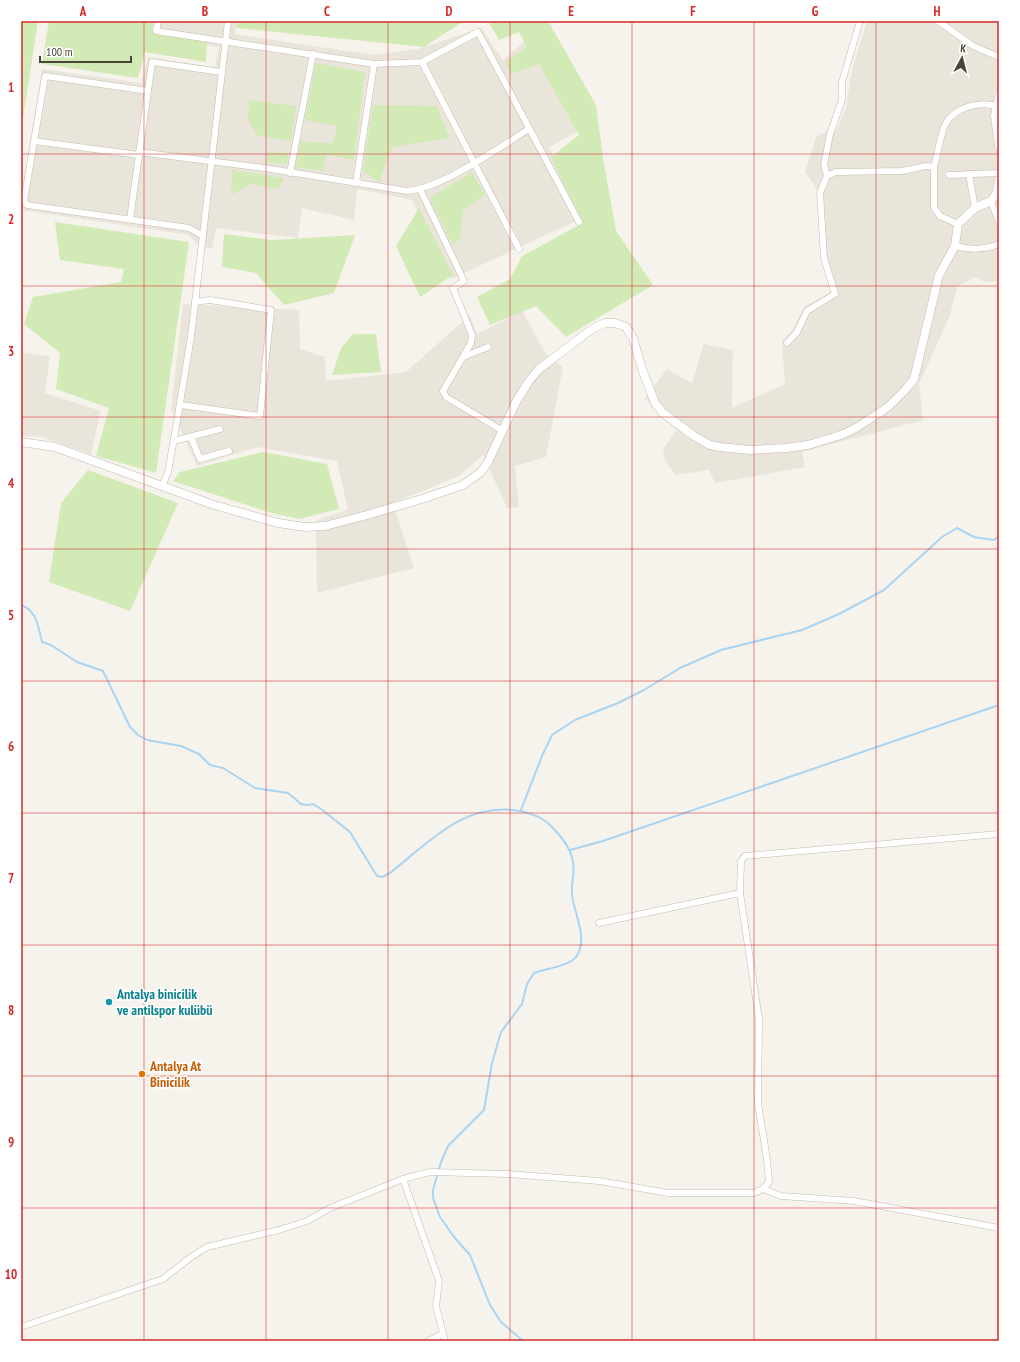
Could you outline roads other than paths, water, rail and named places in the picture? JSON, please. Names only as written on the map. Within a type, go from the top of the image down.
[{"type":"street","points":[[158,21],[156,31],[374,64],[422,62],[478,32],[579,222]]},
{"type":"street","points":[[162,486],[168,472],[181,405],[203,236],[224,41],[228,21]]},
{"type":"street","points":[[787,342],[797,332],[807,311],[835,294],[824,258],[820,193],[827,176],[824,165],[830,134],[842,100],[842,82],[860,21]]},
{"type":"street","points":[[938,21],[973,46],[999,57]]},
{"type":"street","points":[[290,173],[313,54]]},
{"type":"street","points":[[130,219],[152,62],[221,72]]},
{"type":"street","points":[[422,62],[519,249]]},
{"type":"street","points":[[356,183],[374,64]]},
{"type":"street","points":[[148,91],[45,76],[24,201],[27,205],[189,228],[203,236]]},
{"type":"street","points":[[999,97],[995,116],[999,146]]},
{"type":"street","points":[[958,224],[940,216],[934,207],[934,168],[946,123],[956,114],[969,106],[986,103],[996,106]]},
{"type":"street","points":[[34,141],[211,162],[407,191],[420,189],[435,184],[529,129]]},
{"type":"street","points":[[827,176],[836,172],[902,171],[926,166],[934,168]]},
{"type":"street","points":[[949,175],[999,173]]},
{"type":"street","points":[[969,174],[975,208]]},
{"type":"street","points":[[21,442],[55,448],[214,505],[278,523],[305,527],[325,526],[425,498],[463,485],[481,472],[503,431],[516,402],[529,381],[539,369],[592,329],[604,324],[615,323],[626,327],[633,338],[642,369],[655,403],[663,413],[694,436],[710,445],[750,450],[786,448],[808,444],[841,435],[856,428],[888,407],[914,379],[939,275],[955,246],[958,224],[975,208],[991,201],[996,194],[999,180]]},
{"type":"street","points":[[420,189],[464,281],[453,288],[472,335],[471,343],[444,391],[446,397],[503,431]]},
{"type":"street","points":[[991,201],[999,222]]},
{"type":"street","points":[[955,246],[967,249],[983,249],[999,244]]},
{"type":"street","points":[[181,405],[260,416],[271,310],[210,300],[195,302]]},
{"type":"street","points":[[463,357],[488,347]]},
{"type":"street","points":[[174,441],[220,429]]},
{"type":"street","points":[[191,437],[200,459],[229,451]]},
{"type":"street","points":[[21,1327],[163,1279],[191,1257],[207,1247],[279,1230],[307,1221],[330,1208],[403,1179],[430,1172],[508,1174],[599,1181],[668,1193],[754,1193],[763,1189],[769,1182],[768,1159],[758,1104],[759,1019],[740,893],[741,861],[745,856],[999,834]]},
{"type":"street","points":[[599,923],[740,893]]},
{"type":"street","points":[[403,1179],[439,1281],[436,1306],[444,1338],[428,1341]]},
{"type":"street","points":[[763,1189],[782,1196],[854,1201],[999,1228]]},
{"type":"waterway","points":[[521,810],[542,756],[552,735],[575,720],[618,703],[644,690],[680,668],[721,650],[802,630],[839,614],[884,590],[942,537],[957,528],[974,537],[994,540],[999,536]]},
{"type":"waterway","points":[[21,605],[34,615],[42,642],[51,645],[77,662],[103,671],[130,727],[138,735],[147,740],[181,746],[199,754],[210,765],[223,768],[255,788],[288,793],[301,804],[313,804],[350,832],[377,876],[382,877],[390,873],[446,828],[461,820],[494,810],[513,810],[537,816],[549,824],[564,841],[570,851],[573,862],[574,870],[572,895],[580,926],[580,950],[576,957],[568,963],[534,973],[527,984],[522,1004],[501,1032],[492,1063],[484,1110],[448,1146],[441,1162],[433,1190],[433,1198],[440,1217],[454,1237],[470,1255],[490,1305],[501,1322],[523,1341]]},
{"type":"waterway","points":[[570,850],[603,841],[999,705]]},
{"type":"place","name":"Antalya binicilik ve antilspor kulübü","points":[[109,1002]]},
{"type":"place","name":"Antalya At Binicilik","points":[[142,1074]]}]
